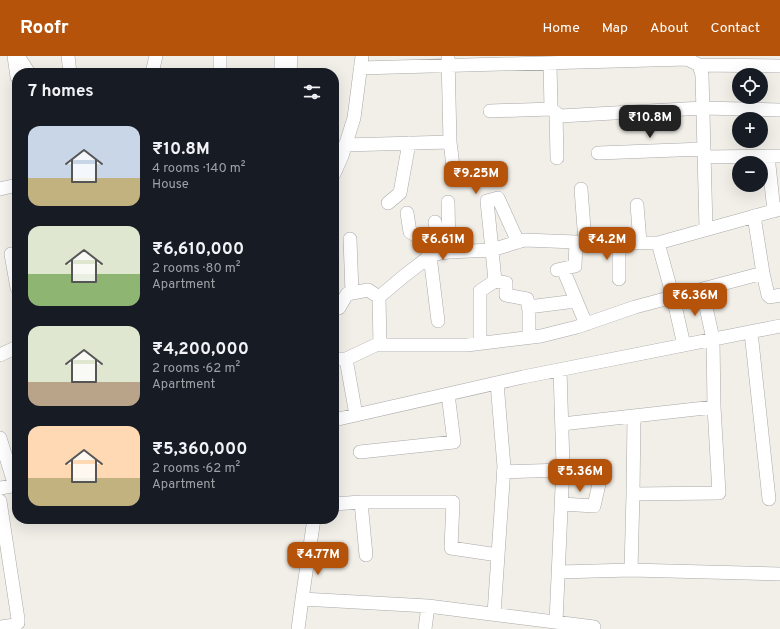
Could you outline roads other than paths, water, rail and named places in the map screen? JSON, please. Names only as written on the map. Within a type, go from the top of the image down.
[{"type":"street","points":[[14,56],[16,68]]},
{"type":"street","points":[[18,56],[26,68]]},
{"type":"street","points":[[68,56],[69,68]]},
{"type":"street","points":[[153,68],[156,56]]},
{"type":"street","points":[[220,56],[220,68]]},
{"type":"street","points":[[281,56],[281,68]]},
{"type":"street","points":[[290,68],[291,56]]},
{"type":"street","points":[[339,163],[354,118],[361,62],[515,60],[550,63],[613,59],[688,59],[699,65],[780,66]]},
{"type":"street","points":[[448,61],[450,142],[453,166]]},
{"type":"street","points":[[550,63],[557,158]]},
{"type":"street","points":[[699,65],[702,75],[706,229]]},
{"type":"street","points":[[490,111],[553,111],[560,116],[703,108],[780,110]]},
{"type":"street","points":[[346,145],[450,142]]},
{"type":"street","points":[[388,203],[400,192],[409,143]]},
{"type":"street","points":[[379,297],[404,276],[440,254],[492,250],[524,240],[658,242],[777,210],[774,156],[704,153],[598,153]]},
{"type":"street","points":[[0,188],[12,186]]},
{"type":"street","points":[[581,189],[580,242],[575,266],[560,270],[586,324]]},
{"type":"street","points":[[495,282],[487,201],[498,198],[518,242]]},
{"type":"street","points":[[438,321],[440,254],[448,202]]},
{"type":"street","points":[[637,206],[640,242]]},
{"type":"street","points":[[407,213],[410,232],[424,240],[440,254]]},
{"type":"street","points":[[754,216],[768,295],[770,297],[780,295]]},
{"type":"street","points":[[435,222],[440,254]]},
{"type":"street","points":[[350,239],[352,293]]},
{"type":"street","points":[[619,242],[619,279]]},
{"type":"street","points":[[658,242],[684,345]]},
{"type":"street","points":[[9,254],[12,267]]},
{"type":"street","points":[[356,415],[340,359],[380,343],[380,345],[467,345],[540,336],[586,324],[635,307],[763,273]]},
{"type":"street","points":[[480,344],[480,291],[495,282],[506,283],[506,295],[527,299],[529,337]]},
{"type":"street","points":[[633,494],[719,493],[714,407],[713,339],[702,289]]},
{"type":"street","points":[[339,308],[347,294],[368,290],[379,297]]},
{"type":"street","points":[[379,297],[380,343]]},
{"type":"street","points":[[528,307],[576,301]]},
{"type":"street","points":[[339,419],[497,383],[780,326]]},
{"type":"street","points":[[751,332],[770,500]]},
{"type":"street","points":[[0,355],[12,349]]},
{"type":"street","points":[[556,622],[563,470],[560,370]]},
{"type":"street","points":[[494,614],[503,472],[497,383]]},
{"type":"street","points":[[360,452],[454,442],[448,394]]},
{"type":"street","points":[[562,424],[714,407]]},
{"type":"street","points":[[632,570],[634,416]]},
{"type":"street","points":[[0,438],[12,474]]},
{"type":"street","points":[[503,472],[563,470]]},
{"type":"street","points":[[562,504],[594,506],[599,484]]},
{"type":"street","points":[[0,488],[12,486]]},
{"type":"street","points":[[0,502],[6,572],[18,619],[18,623],[15,625],[1,627]]},
{"type":"street","points":[[339,504],[361,502],[453,502],[451,548],[498,555]]},
{"type":"street","points":[[361,502],[366,554]]},
{"type":"street","points":[[298,629],[313,524]]},
{"type":"street","points":[[559,572],[632,570],[780,574]]},
{"type":"street","points":[[302,599],[428,606],[598,628]]},
{"type":"street","points":[[425,629],[428,606]]}]
